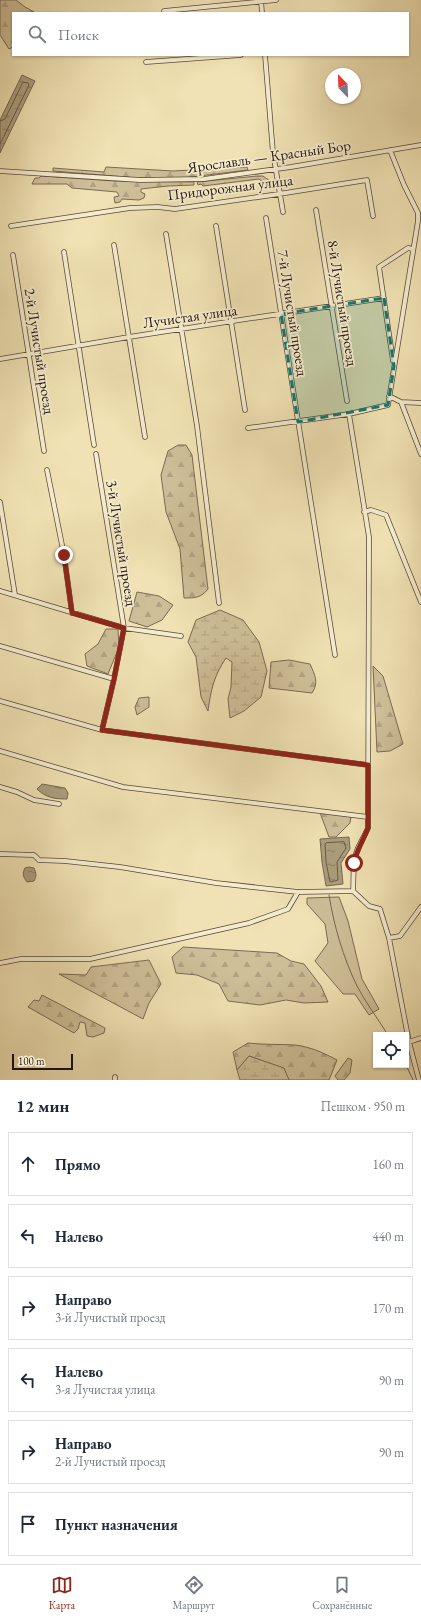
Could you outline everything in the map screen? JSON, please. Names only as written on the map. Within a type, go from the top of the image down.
[{"type":"street","points":[[164,11],[276,0]]},
{"type":"street","points":[[261,1],[262,12]]},
{"type":"street","points":[[146,62],[227,56]]},
{"type":"street","points":[[265,56],[275,170],[283,212]]},
{"type":"street","name":"Ярославль — Красный Бор","points":[[0,171],[140,180],[204,179],[275,170],[421,145]]},
{"type":"street","points":[[248,428],[349,414],[388,405],[418,213],[404,185],[390,150]]},
{"type":"street","name":"Придорожная улица","points":[[11,226],[130,208],[158,207],[175,209],[367,180],[374,216]]},
{"type":"street","name":"8-й Лучистый проезд","points":[[316,210],[347,401]]},
{"type":"street","name":"7-й Лучистый проезд","points":[[266,218],[335,656]]},
{"type":"street","points":[[216,226],[245,410]]},
{"type":"street","points":[[166,234],[197,426],[219,603]]},
{"type":"street","points":[[114,244],[145,437]]},
{"type":"street","points":[[394,366],[379,267],[408,248],[413,249]]},
{"type":"street","points":[[64,252],[94,445]]},
{"type":"street","name":"2-й Лучистый проезд","points":[[14,255],[44,451]]},
{"type":"street","name":"Лучистая улица","points":[[0,358],[384,298]]},
{"type":"street","points":[[389,396],[400,402],[421,403]]},
{"type":"street","points":[[400,402],[421,454]]},
{"type":"street","points":[[349,414],[369,537],[368,828],[365,837],[358,848],[354,863],[353,891]]},
{"type":"street","name":"3-й Лучистый проезд","points":[[96,454],[124,628],[102,730]]},
{"type":"street","points":[[47,470],[64,555],[72,613]]},
{"type":"street","points":[[0,502],[15,595]]},
{"type":"street","points":[[364,512],[371,510],[386,515],[421,602]]},
{"type":"street","points":[[0,591],[124,628],[181,636]]},
{"type":"street","points":[[0,646],[114,679]]},
{"type":"street","points":[[0,701],[102,730],[368,765]]},
{"type":"street","points":[[0,751],[123,787],[368,817]]},
{"type":"street","points":[[0,787],[17,792],[34,800],[59,804]]},
{"type":"street","points":[[0,854],[34,855],[38,860],[65,861],[120,867],[216,883],[298,892],[353,891],[369,906],[380,909],[389,938],[407,1032]]},
{"type":"street","points":[[0,963],[21,959],[90,959],[249,923],[288,909],[298,892]]},
{"type":"street","points":[[389,938],[400,936],[421,907]]},
{"type":"street","points":[[420,1080],[409,1042],[421,1038]]},
{"type":"highlighted area","points":[[384,298],[394,366],[388,405],[298,422],[281,314]]},
{"type":"green space","points":[[0,0],[16,0],[34,12],[12,12],[12,48],[9,49],[0,35]]},
{"type":"green space","points":[[106,167],[173,171],[247,167],[248,170],[183,178],[138,178],[53,171],[53,168],[104,172]]},
{"type":"green space","points":[[41,176],[115,181],[194,182],[194,185],[141,189],[141,192],[145,194],[144,198],[139,200],[122,199],[120,202],[115,203],[114,197],[119,196],[117,192],[72,188],[67,184],[32,184],[35,178],[39,178]]},
{"type":"green space","points":[[263,176],[270,181],[270,185],[268,186],[259,179],[203,186],[201,184],[198,185],[197,182]]},
{"type":"green space","points":[[178,445],[186,445],[192,455],[208,589],[200,596],[191,598],[184,598],[180,549],[166,512],[161,475],[168,451]]},
{"type":"green space","points":[[137,592],[159,596],[173,605],[162,620],[147,627],[129,621]]},
{"type":"green space","points":[[220,610],[243,620],[259,642],[267,671],[261,697],[244,711],[230,718],[228,699],[231,687],[232,662],[226,658],[216,677],[208,711],[201,697],[196,657],[188,642],[196,620]]},
{"type":"green space","points":[[106,629],[118,629],[119,647],[108,674],[87,666],[85,654],[98,644]]},
{"type":"green space","points":[[289,660],[310,664],[315,675],[316,682],[312,693],[269,688],[271,662]]},
{"type":"green space","points":[[373,666],[383,676],[403,744],[390,751],[377,752]]},
{"type":"green space","points":[[149,697],[149,707],[137,715],[135,707],[139,698]]},
{"type":"green space","points":[[319,810],[351,816],[350,823],[336,837],[329,837]]},
{"type":"green space","points":[[339,897],[348,921],[362,979],[379,1009],[369,1015],[355,994],[343,994],[315,961],[328,943],[325,924],[307,904],[307,898]]},
{"type":"green space","points":[[183,947],[277,953],[291,961],[304,964],[321,986],[328,1002],[304,1003],[286,1000],[260,1005],[228,1001],[219,984],[197,975],[176,973],[172,957]]},
{"type":"green space","points":[[149,960],[161,984],[149,1003],[143,1019],[59,974],[86,975],[91,967]]},
{"type":"green space","points":[[42,995],[105,1028],[104,1033],[93,1037],[87,1036],[85,1023],[80,1022],[78,1029],[74,1033],[28,1007],[34,1000],[39,1001]]},
{"type":"green space","points":[[248,1043],[301,1046],[337,1060],[329,1080],[289,1080],[283,1068],[249,1056],[237,1070],[233,1052]]},
{"type":"green space","points":[[249,1056],[284,1068],[289,1080],[240,1080],[237,1070]]},
{"type":"green space","points":[[348,1058],[352,1060],[350,1073],[344,1080],[338,1080],[335,1076]]},
{"type":"water","points":[[22,75],[35,81],[0,153],[0,120]]},
{"type":"water","points":[[42,784],[65,788],[68,793],[67,799],[47,796],[37,789]]},
{"type":"water","points":[[349,837],[350,849],[341,863],[343,884],[326,886],[320,839]]},
{"type":"water","points":[[25,868],[34,868],[36,876],[34,881],[27,882],[23,872]]},
{"type":"waterway","points":[[329,895],[347,964],[364,999],[386,1032]]},
{"type":"waterway","points":[[407,1068],[413,1080]]},
{"type":"route","points":[[64,555],[72,613],[124,628],[102,730],[368,765],[368,828],[365,837],[358,848],[354,863]]}]
